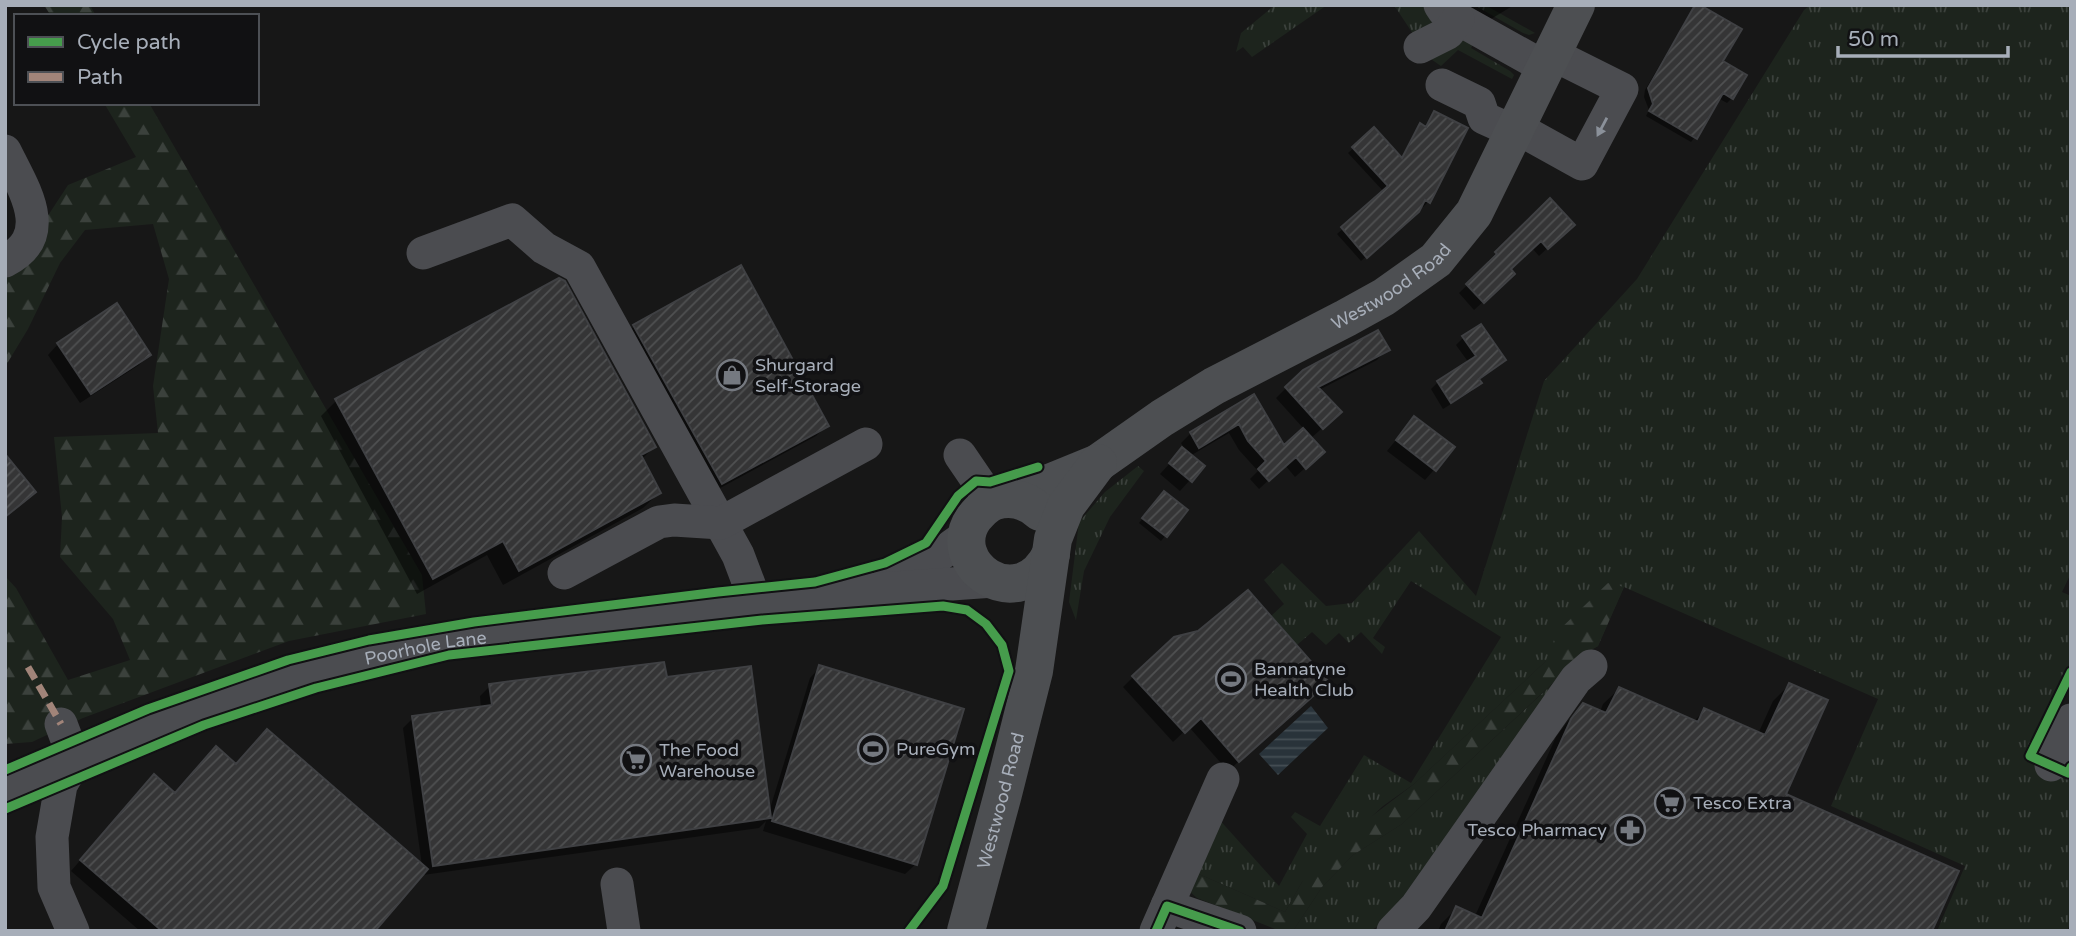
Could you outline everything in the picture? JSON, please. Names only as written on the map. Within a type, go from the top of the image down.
[{"type":"main road","name":"Westwood Road","points":[[967,535],[980,510],[1098,463],[1214,386],[1384,297],[1436,260],[1474,213],[1576,5]]},
{"type":"main road","name":"Westwood Road","points":[[1000,582],[1021,582],[1034,576],[1044,566],[1066,506],[1098,463]]},
{"type":"main road","points":[[1005,501],[1032,505],[1043,514],[1050,526],[1052,547]]},
{"type":"main road","points":[[967,535],[972,562],[981,573],[1000,582],[1034,671]]},
{"type":"main road","name":"Westwood Road","points":[[965,931],[1034,671],[1052,547]]},
{"type":"street","points":[[1420,47],[1448,33],[1449,12],[1549,61],[1622,89],[1582,164],[1516,130],[1484,118],[1479,103],[1442,85]]},
{"type":"street","points":[[5,151],[31,205],[33,226],[20,252],[5,261]]},
{"type":"street","points":[[423,253],[512,220],[544,248],[579,267],[738,555],[758,608]]},
{"type":"street","points":[[564,573],[659,522],[674,520],[721,523],[866,444]]},
{"type":"street","points":[[960,455],[1005,501]]},
{"type":"street","name":"Poorhole Lane","points":[[866,590],[931,561],[967,535]]},
{"type":"street","name":"Poorhole Lane","points":[[5,791],[142,732],[299,673],[445,642],[758,608],[866,590],[1000,582]]},
{"type":"street","points":[[1392,931],[1416,907],[1576,679],[1591,666]]},
{"type":"street","points":[[2050,765],[2071,720]]},
{"type":"street","points":[[61,724],[75,761],[61,785],[52,837],[54,887],[73,931]]},
{"type":"street","points":[[1223,779],[1161,919],[1240,931]]},
{"type":"street","points":[[617,884],[624,931]]},
{"type":"green space","points":[[44,5],[90,5],[95,14],[50,14]]},
{"type":"green space","points":[[1275,5],[1327,5],[1252,57],[1243,47],[1236,52],[1241,33]]},
{"type":"green space","points":[[1394,5],[1425,5],[1437,23],[1415,37]]},
{"type":"green space","points":[[1474,5],[1485,5],[1535,33],[1523,33]]},
{"type":"green space","points":[[1810,5],[2071,5],[2071,573],[2062,592],[2071,596],[2071,662],[2024,759],[2068,779],[2071,774],[2071,921],[2067,931],[1937,931],[1965,866],[1831,806],[1878,699],[1624,587],[1598,646],[1584,654],[1401,901],[1379,926],[1369,931],[1293,931],[1322,887],[1353,855],[1402,824],[1563,674],[1546,661],[1414,784],[1383,806],[1302,882],[1285,912],[1192,871],[1217,817],[1279,886],[1307,834],[1291,817],[1295,812],[1320,826],[1364,755],[1411,783],[1501,637],[1411,581],[1373,638],[1385,647],[1382,654],[1361,632],[1349,643],[1339,633],[1326,645],[1312,632],[1297,645],[1271,616],[1284,604],[1264,580],[1282,563],[1326,606],[1352,603],[1419,531],[1476,596],[1544,381],[1637,279],[1804,10]]},
{"type":"green space","points":[[1463,39],[1474,43],[1471,48],[1510,71],[1514,75],[1512,79],[1458,50],[1441,66],[1425,55]]},
{"type":"green space","points":[[105,105],[150,105],[422,575],[426,614],[289,641],[83,718],[32,742],[5,744],[5,576],[16,588],[68,680],[130,660],[113,619],[60,557],[62,517],[54,437],[158,433],[153,386],[169,279],[153,224],[85,230],[60,263],[28,329],[5,367],[5,271],[15,266],[68,185],[136,157]]},
{"type":"green space","points":[[1138,466],[1144,471],[1110,517],[1084,571],[1076,620],[1069,602],[1079,522],[1105,492]]},
{"type":"green space","points":[[1608,583],[1624,587],[1598,646],[1584,654],[1402,824],[1353,855],[1322,887],[1293,931],[1280,931],[1197,898],[1188,890],[1192,871],[1285,912],[1321,855],[1414,784],[1546,661],[1557,632]]},
{"type":"shaded area","points":[[1311,706],[1328,728],[1278,775],[1259,754]]},
{"type":"building","points":[[1695,5],[1700,5],[1742,29],[1723,61],[1747,75],[1733,99],[1723,93],[1697,139],[1649,111],[1653,104],[1648,88]]},
{"type":"building","points":[[1434,111],[1468,128],[1430,203],[1425,200],[1419,212],[1367,258],[1341,227],[1388,186],[1352,147],[1374,127],[1402,158],[1420,123],[1426,127]]},
{"type":"building","points":[[1550,198],[1575,225],[1548,249],[1541,241],[1511,269],[1515,274],[1484,303],[1466,284]]},
{"type":"building","name":"Shurgard Self-Storage","points":[[741,265],[829,426],[722,484],[633,325]]},
{"type":"building","points":[[559,278],[565,281],[656,447],[641,455],[661,493],[519,571],[503,541],[433,579],[335,399]]},
{"type":"building","points":[[117,303],[151,355],[91,394],[57,343]]},
{"type":"building","points":[[1481,324],[1506,360],[1479,379],[1482,383],[1451,403],[1437,381],[1476,356],[1462,336]]},
{"type":"building","points":[[1378,330],[1390,350],[1318,387],[1342,412],[1323,429],[1285,387],[1303,370]]},
{"type":"building","points":[[1254,394],[1284,445],[1303,428],[1325,452],[1306,469],[1296,457],[1269,481],[1258,469],[1266,461],[1248,441],[1239,424],[1199,448],[1190,432]]},
{"type":"building","points":[[1414,416],[1455,447],[1436,471],[1396,440]]},
{"type":"building","points":[[1182,447],[1205,466],[1192,482],[1169,463]]},
{"type":"building","points":[[5,454],[36,492],[5,517]]},
{"type":"building","points":[[1164,491],[1188,510],[1167,537],[1142,518]]},
{"type":"building","name":"Bannatyne Health Club","points":[[1248,590],[1329,682],[1239,762],[1201,718],[1185,733],[1132,676],[1174,637],[1198,631]]},
{"type":"building","points":[[664,662],[667,677],[751,666],[771,818],[433,866],[412,716],[492,705],[489,684]]},
{"type":"building","name":"PureGym","points":[[819,665],[964,709],[917,865],[772,821]]},
{"type":"building","name":"Tesco Extra","points":[[1789,683],[1828,700],[1786,794],[1959,871],[1932,931],[1445,931],[1456,906],[1482,918],[1571,719],[1583,703],[1606,713],[1619,687],[1698,722],[1704,708],[1765,735]]},
{"type":"building","points":[[267,729],[428,869],[375,931],[162,931],[80,860],[154,774],[175,793],[216,746],[236,764]]},
{"type":"marked path","points":[[28,667],[61,724]]},
{"type":"cycle path","points":[[5,770],[148,709],[288,660],[369,640],[474,622],[815,582],[885,563],[926,543],[958,496],[976,481],[990,482],[1038,467]]},
{"type":"cycle path","points":[[5,809],[204,725],[316,688],[449,655],[762,620],[943,606],[967,610],[986,624],[1002,645],[1009,671],[943,886],[909,931]]},
{"type":"cycle path","points":[[2071,672],[2030,756],[2068,773],[2071,767]]},
{"type":"cycle path","points":[[1156,931],[1167,906],[1240,931]]},
{"type":"place","name":"Shurgard Self-Storage","points":[[732,375]]},
{"type":"place","name":"Bannatyne Health Club","points":[[1231,679]]},
{"type":"place","name":"PureGym","points":[[873,749]]},
{"type":"place","name":"The Food Warehouse","points":[[636,760]]},
{"type":"place","name":"Tesco Extra","points":[[1670,803]]},
{"type":"place","name":"Tesco Pharmacy","points":[[1630,830]]}]
